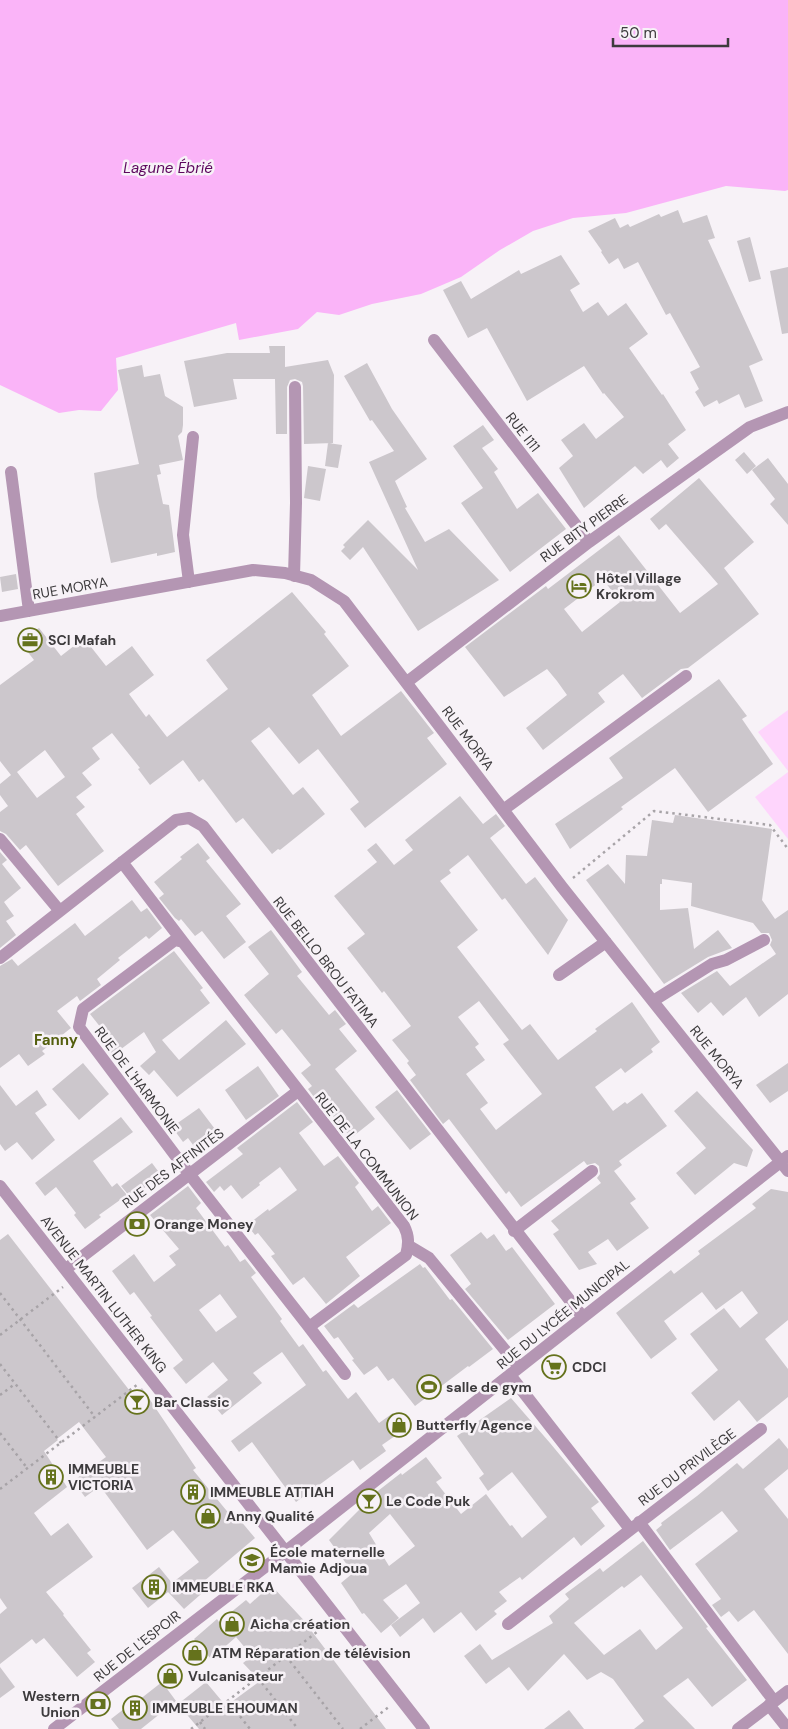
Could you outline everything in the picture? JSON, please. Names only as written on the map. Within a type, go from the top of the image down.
[{"type":"street","name":"RUE I111","points":[[434,340],[589,542]]},
{"type":"street","points":[[294,576],[296,502],[295,387]]},
{"type":"street","name":"RUE BITY PIERRE","points":[[407,682],[589,542],[750,427],[788,412]]},
{"type":"street","points":[[189,582],[183,535],[193,437]]},
{"type":"street","points":[[11,472],[29,611]]},
{"type":"street","name":"RUE MORYA","points":[[0,616],[253,570],[285,573],[311,580],[344,601],[562,887],[785,1163]]},
{"type":"street","points":[[504,810],[686,676]]},
{"type":"street","name":"RUE BELLO BROU FATIMA","points":[[0,958],[176,820],[189,818],[202,826],[514,1231],[582,1316]]},
{"type":"street","points":[[0,839],[60,910]]},
{"type":"street","points":[[122,862],[298,1091]]},
{"type":"street","name":"RUE DE L'HARMONIE","points":[[183,942],[176,940],[83,1009],[79,1027],[190,1174]]},
{"type":"street","points":[[653,1001],[712,964],[726,960],[764,940]]},
{"type":"street","points":[[559,975],[606,942]]},
{"type":"street","name":"RUE DES AFFINITÉS","points":[[70,1274],[190,1174],[298,1091]]},
{"type":"street","name":"RUE DE LA COMMUNION","points":[[298,1091],[404,1226],[408,1235],[409,1246]]},
{"type":"street","name":"RUE DU LYCÉE MUNICIPAL","points":[[286,1551],[582,1316],[785,1163]]},
{"type":"street","points":[[514,1231],[592,1171]]},
{"type":"street","points":[[190,1174],[345,1374]]},
{"type":"street","name":"AVENUE MARTIN LUTHER KING","points":[[2,1194],[70,1274],[424,1729]]},
{"type":"street","points":[[309,1328],[406,1255],[409,1246],[429,1258],[772,1703],[788,1729]]},
{"type":"street","name":"RUE DU PRIVILÈGE","points":[[508,1624],[762,1429]]},
{"type":"street","name":"RUE DE L'ESPOIR","points":[[54,1729],[286,1551]]},
{"type":"street","points":[[738,1729],[788,1691]]},
{"type":"path","points":[[562,887],[654,811],[770,825],[788,849]]},
{"type":"path","points":[[0,1335],[20,1320],[70,1274]]},
{"type":"path","points":[[0,1293],[95,1417]]},
{"type":"path","points":[[0,1364],[60,1443]]},
{"type":"path","points":[[0,1489],[149,1376]]},
{"type":"path","points":[[0,1395],[15,1384]]},
{"type":"path","points":[[0,1433],[27,1468]]},
{"type":"path","points":[[191,1729],[337,1617]]},
{"type":"path","points":[[286,1656],[343,1729]]},
{"type":"path","points":[[258,1678],[298,1729]]},
{"type":"path","points":[[360,1729],[400,1698]]},
{"type":"path","points":[[228,1700],[250,1729]]},
{"type":"path","points":[[200,1722],[205,1729]]},
{"type":"shaded area","points":[[788,710],[788,771],[758,732]]},
{"type":"shaded area","points":[[788,772],[788,839],[755,797]]},
{"type":"water","name":"Lagune Ébrié","points":[[0,0],[788,0],[788,190],[726,186],[626,213],[573,218],[533,231],[500,250],[461,277],[421,294],[372,304],[339,315],[317,312],[298,329],[239,340],[236,323],[116,358],[118,390],[101,411],[79,410],[59,413],[0,385]]},
{"type":"building","points":[[678,210],[683,223],[707,215],[715,238],[708,240],[763,360],[749,366],[763,401],[745,408],[739,394],[719,404],[717,400],[704,407],[695,392],[699,389],[690,372],[700,367],[670,313],[666,315],[638,262],[624,269],[618,258],[609,264],[588,231],[615,218],[620,228],[628,224],[630,227],[659,214],[661,217]]},
{"type":"building","points":[[750,237],[761,279],[749,282],[737,241]]},
{"type":"building","points":[[561,255],[580,284],[570,290],[583,312],[598,302],[608,316],[626,303],[648,334],[629,348],[663,394],[686,430],[668,444],[679,458],[667,468],[661,460],[643,474],[635,466],[584,508],[559,468],[573,456],[561,440],[584,423],[596,439],[624,417],[603,394],[584,366],[527,401],[487,328],[468,338],[443,290],[461,281],[471,299],[519,270],[521,274]]},
{"type":"building","points":[[788,267],[788,333],[782,334],[770,271]]},
{"type":"building","points":[[269,346],[285,346],[285,367],[328,360],[334,375],[333,443],[304,444],[303,386],[302,382],[295,379],[290,380],[287,387],[287,434],[276,434],[275,379],[233,379],[237,399],[194,407],[184,361],[227,353],[270,353]]},
{"type":"building","points":[[367,363],[392,409],[427,459],[395,481],[407,507],[405,508],[425,542],[449,529],[499,580],[418,631],[363,547],[350,560],[341,551],[345,547],[343,545],[368,520],[418,570],[369,462],[394,451],[372,420],[370,421],[344,376]]},
{"type":"building","points":[[142,365],[144,377],[160,374],[165,396],[183,407],[182,432],[178,436],[183,460],[159,465],[161,474],[157,475],[163,504],[169,505],[175,552],[157,556],[157,553],[111,563],[97,497],[94,473],[139,464],[118,370]]},
{"type":"building","points":[[483,425],[494,440],[482,448],[498,469],[494,472],[517,509],[538,493],[566,529],[510,572],[461,503],[483,488],[453,446]]},
{"type":"building","points":[[328,443],[342,445],[338,468],[325,466]]},
{"type":"building","points":[[744,452],[756,466],[747,474],[735,460]]},
{"type":"building","points":[[768,458],[788,484],[788,525],[770,504],[775,499],[752,470]]},
{"type":"building","points":[[308,466],[326,469],[320,501],[304,498]]},
{"type":"building","points":[[699,478],[754,542],[724,568],[759,614],[688,668],[681,669],[642,698],[623,674],[598,693],[605,702],[543,750],[526,728],[567,695],[557,681],[547,669],[504,697],[465,647],[546,586],[548,589],[619,535],[680,613],[718,584],[666,524],[659,530],[650,519]],"holes":[[[603,579],[620,602],[582,632],[564,609]]]},
{"type":"building","points":[[16,574],[18,589],[2,592],[0,577]]},
{"type":"building","points":[[292,592],[326,632],[324,634],[349,666],[312,695],[341,736],[401,691],[434,733],[427,738],[447,764],[365,828],[350,809],[359,802],[318,749],[299,764],[269,727],[251,741],[293,795],[303,787],[325,814],[280,850],[278,849],[272,854],[243,818],[236,823],[203,779],[199,782],[183,760],[150,785],[138,769],[140,768],[112,733],[92,748],[100,759],[82,773],[92,785],[76,797],[85,807],[76,814],[104,851],[58,886],[26,845],[20,850],[6,834],[0,831],[0,812],[8,806],[0,795],[0,784],[11,775],[0,761],[0,685],[34,660],[20,642],[39,628],[61,656],[84,638],[106,666],[132,646],[154,675],[129,694],[146,717],[149,714],[167,737],[228,689],[206,660]],"holes":[[[45,750],[65,777],[37,798],[17,772]]]},
{"type":"building","points":[[719,679],[747,716],[742,719],[773,764],[708,812],[675,768],[621,807],[623,809],[570,849],[555,824],[623,778],[609,758]]},
{"type":"building","points":[[460,796],[483,824],[496,814],[505,826],[490,838],[526,884],[535,877],[568,920],[548,955],[505,898],[502,900],[468,855],[449,870],[451,873],[440,881],[478,930],[457,947],[522,1030],[530,1024],[558,1060],[597,1031],[595,1029],[632,1002],[660,1042],[651,1049],[653,1052],[625,1073],[621,1068],[595,1087],[613,1111],[642,1093],[667,1126],[619,1161],[622,1165],[614,1171],[636,1199],[630,1203],[649,1228],[617,1251],[608,1239],[588,1252],[597,1264],[579,1270],[553,1234],[559,1230],[551,1221],[601,1183],[597,1178],[600,1174],[599,1166],[595,1163],[587,1165],[584,1161],[521,1207],[509,1191],[506,1194],[449,1119],[443,1124],[410,1080],[416,1075],[407,1063],[409,1061],[392,1040],[411,1026],[347,948],[365,934],[334,896],[377,862],[367,850],[376,843],[394,865],[413,850],[405,840]],"holes":[[[479,1001],[509,1040],[503,1044],[542,1094],[496,1130],[480,1109],[488,1103],[466,1074],[485,1060],[475,1047],[479,1044],[458,1017]]]},
{"type":"building","points":[[675,815],[772,829],[762,900],[775,919],[788,910],[788,994],[759,1017],[746,997],[723,1016],[711,1002],[698,1013],[681,993],[717,971],[730,986],[776,954],[770,945],[772,940],[769,933],[761,933],[753,923],[691,906],[692,883],[662,879],[662,884],[660,884],[660,910],[688,908],[694,949],[718,930],[732,948],[708,957],[664,984],[586,880],[608,864],[625,884],[626,855],[647,856],[652,820],[673,823]]},
{"type":"building","points":[[198,843],[210,858],[206,861],[241,904],[226,916],[246,942],[224,959],[202,931],[195,936],[181,919],[179,921],[175,918],[159,898],[164,894],[154,882]]},
{"type":"building","points":[[0,852],[7,860],[2,864],[21,888],[4,902],[14,916],[6,921],[16,935],[0,948]]},
{"type":"building","points":[[132,900],[141,912],[147,908],[162,928],[149,939],[146,936],[118,958],[120,960],[97,979],[101,985],[80,1001],[77,996],[57,1011],[71,1028],[42,1051],[45,1054],[28,1066],[19,1054],[0,1068],[0,966],[12,959],[18,966],[75,923],[85,936]]},
{"type":"building","points":[[271,930],[302,972],[297,976],[329,1015],[335,1010],[346,1024],[339,1029],[357,1051],[335,1069],[375,1119],[351,1138],[329,1111],[326,1113],[308,1089],[312,1086],[301,1073],[311,1065],[282,1029],[276,1034],[244,995],[269,974],[248,947]]},
{"type":"building","points":[[174,951],[203,988],[200,990],[210,1003],[162,1040],[179,1060],[226,1020],[246,1044],[177,1097],[154,1070],[149,1075],[140,1066],[156,1052],[144,1032],[113,1055],[103,1042],[109,1038],[90,1014]]},
{"type":"building","points":[[83,1063],[109,1094],[79,1120],[52,1089]]},
{"type":"building","points":[[788,1063],[788,1091],[770,1103],[756,1085]]},
{"type":"building","points":[[258,1066],[279,1096],[246,1120],[225,1090]]},
{"type":"building","points":[[0,1085],[16,1106],[37,1090],[47,1105],[35,1113],[55,1140],[32,1160],[17,1142],[5,1151],[0,1144]]},
{"type":"building","points":[[397,1090],[431,1134],[410,1150],[375,1107]]},
{"type":"building","points":[[697,1091],[753,1150],[747,1167],[734,1163],[695,1195],[676,1173],[706,1148],[674,1111]]},
{"type":"building","points":[[297,1102],[313,1122],[299,1133],[324,1166],[338,1156],[359,1183],[355,1187],[372,1211],[378,1206],[391,1223],[346,1257],[360,1276],[326,1304],[304,1277],[293,1285],[271,1256],[275,1254],[258,1233],[255,1235],[247,1225],[297,1190],[280,1167],[242,1199],[231,1185],[224,1191],[220,1186],[214,1192],[206,1182],[243,1154],[237,1148]]},
{"type":"building","points":[[199,1108],[218,1133],[196,1149],[188,1138],[183,1142],[172,1127]]},
{"type":"building","points":[[121,1117],[133,1132],[93,1161],[112,1187],[117,1183],[127,1195],[99,1215],[101,1217],[85,1229],[74,1215],[76,1213],[56,1187],[45,1196],[35,1183]]},
{"type":"building","points":[[152,1163],[161,1175],[131,1198],[121,1186]]},
{"type":"building","points":[[188,1186],[201,1203],[196,1208],[225,1247],[228,1245],[240,1262],[245,1259],[256,1273],[251,1277],[282,1319],[280,1321],[299,1347],[303,1344],[323,1372],[326,1370],[348,1399],[356,1392],[379,1423],[393,1413],[405,1429],[382,1445],[386,1451],[360,1470],[353,1460],[296,1502],[252,1442],[239,1452],[231,1441],[306,1385],[282,1352],[253,1373],[262,1383],[222,1415],[207,1397],[228,1380],[213,1362],[186,1384],[173,1368],[183,1360],[150,1317],[152,1316],[134,1292],[130,1295],[112,1271],[134,1254],[154,1282],[176,1265],[169,1256],[179,1249],[150,1215]],"holes":[[[220,1294],[237,1317],[216,1332],[199,1310]]]},
{"type":"building","points":[[771,1189],[788,1192],[788,1320],[765,1339],[788,1369],[788,1397],[757,1422],[739,1400],[714,1421],[691,1393],[718,1370],[690,1334],[724,1308],[740,1328],[758,1313],[742,1291],[716,1310],[702,1292],[664,1321],[677,1339],[651,1359],[616,1313],[671,1270],[674,1274],[700,1254],[698,1251],[756,1208],[752,1204]]},
{"type":"building","points":[[481,1232],[487,1239],[494,1234],[506,1251],[512,1247],[555,1304],[508,1340],[465,1289],[471,1284],[450,1255]]},
{"type":"building","points":[[8,1234],[133,1395],[142,1388],[196,1468],[193,1470],[231,1516],[234,1513],[255,1538],[203,1582],[208,1588],[184,1609],[168,1592],[148,1608],[132,1588],[159,1567],[172,1583],[199,1562],[173,1530],[147,1550],[100,1486],[85,1497],[73,1481],[106,1457],[79,1422],[57,1439],[44,1451],[67,1487],[34,1513],[51,1536],[68,1523],[93,1557],[46,1592],[91,1650],[87,1653],[95,1662],[77,1677],[44,1638],[36,1644],[32,1639],[0,1664],[0,1614],[7,1608],[0,1598],[0,1240]]},
{"type":"building","points":[[420,1264],[423,1268],[425,1267],[450,1300],[452,1299],[493,1349],[415,1406],[393,1378],[388,1381],[377,1366],[364,1375],[338,1337],[334,1339],[324,1326],[354,1304],[358,1308]]},
{"type":"building","points":[[511,1398],[599,1502],[591,1508],[605,1526],[581,1546],[574,1537],[522,1580],[520,1577],[499,1592],[507,1601],[494,1611],[497,1614],[476,1631],[461,1612],[434,1633],[423,1618],[400,1637],[391,1625],[420,1603],[406,1584],[383,1600],[399,1618],[381,1633],[364,1613],[362,1614],[341,1583],[353,1573],[329,1540],[374,1494],[401,1473],[402,1475],[426,1457],[442,1478],[436,1482],[461,1514],[486,1494],[510,1526],[512,1525],[522,1538],[547,1517],[512,1472],[488,1491],[479,1478],[484,1474],[457,1436]],"holes":[[[390,1514],[415,1546],[389,1566],[369,1533]]]},
{"type":"building","points":[[779,1438],[788,1449],[788,1469],[764,1489],[788,1519],[788,1654],[754,1610],[738,1622],[729,1611],[721,1617],[712,1605],[721,1599],[695,1564],[738,1531],[722,1511],[670,1550],[656,1530],[662,1525],[661,1523],[737,1463],[743,1469]]},
{"type":"building","points":[[643,1541],[708,1627],[706,1628],[747,1680],[712,1707],[688,1678],[663,1696],[695,1729],[634,1729],[644,1721],[613,1679],[601,1672],[587,1680],[564,1654],[528,1691],[509,1667],[486,1684],[464,1656],[480,1644],[492,1660],[553,1623],[549,1616],[569,1599],[565,1594],[600,1568],[603,1572]],"holes":[[[641,1575],[683,1628],[656,1650],[640,1629],[604,1655],[574,1623],[622,1586],[624,1588]]]},
{"type":"building","points":[[271,1585],[311,1628],[386,1729],[199,1729],[178,1704],[206,1682],[226,1706],[260,1681],[243,1663],[252,1656],[236,1637],[211,1659],[194,1639],[217,1619],[219,1622],[246,1600],[250,1604]]},
{"type":"building","points":[[0,1667],[15,1687],[0,1698]]},
{"type":"building","points":[[162,1682],[176,1701],[141,1729],[119,1729],[111,1719]]},
{"type":"building","points":[[569,1710],[584,1729],[544,1729]]},
{"type":"place","name":"Hôtel Village Krokrom","points":[[579,586]]},
{"type":"place","name":"SCI Mafah","points":[[30,640]]},
{"type":"place","name":"Orange Money","points":[[137,1224]]},
{"type":"place","name":"CDCI","points":[[554,1367]]},
{"type":"place","name":"salle de gym","points":[[429,1387]]},
{"type":"place","name":"Bar Classic","points":[[137,1402]]},
{"type":"place","name":"Butterfly Agence","points":[[399,1425]]},
{"type":"place","name":"IMMEUBLE VICTORIA","points":[[51,1477]]},
{"type":"place","name":"IMMEUBLE ATTIAH","points":[[193,1492]]},
{"type":"place","name":"Le Code Puk","points":[[369,1501]]},
{"type":"place","name":"Anny Qualité","points":[[208,1516]]},
{"type":"place","name":"École maternelle Mamie Adjoua","points":[[252,1560]]},
{"type":"place","name":"IMMEUBLE RKA","points":[[154,1587]]},
{"type":"place","name":"Aicha création","points":[[232,1624]]},
{"type":"place","name":"ATM Réparation de télévision","points":[[195,1653]]},
{"type":"place","name":"Vulcanisateur","points":[[170,1676]]},
{"type":"place","name":"Western Union","points":[[98,1704]]},
{"type":"place","name":"IMMEUBLE EHOUMAN","points":[[135,1708]]},
{"type":"district","name":"Fanny","points":[[56,1040]]}]
